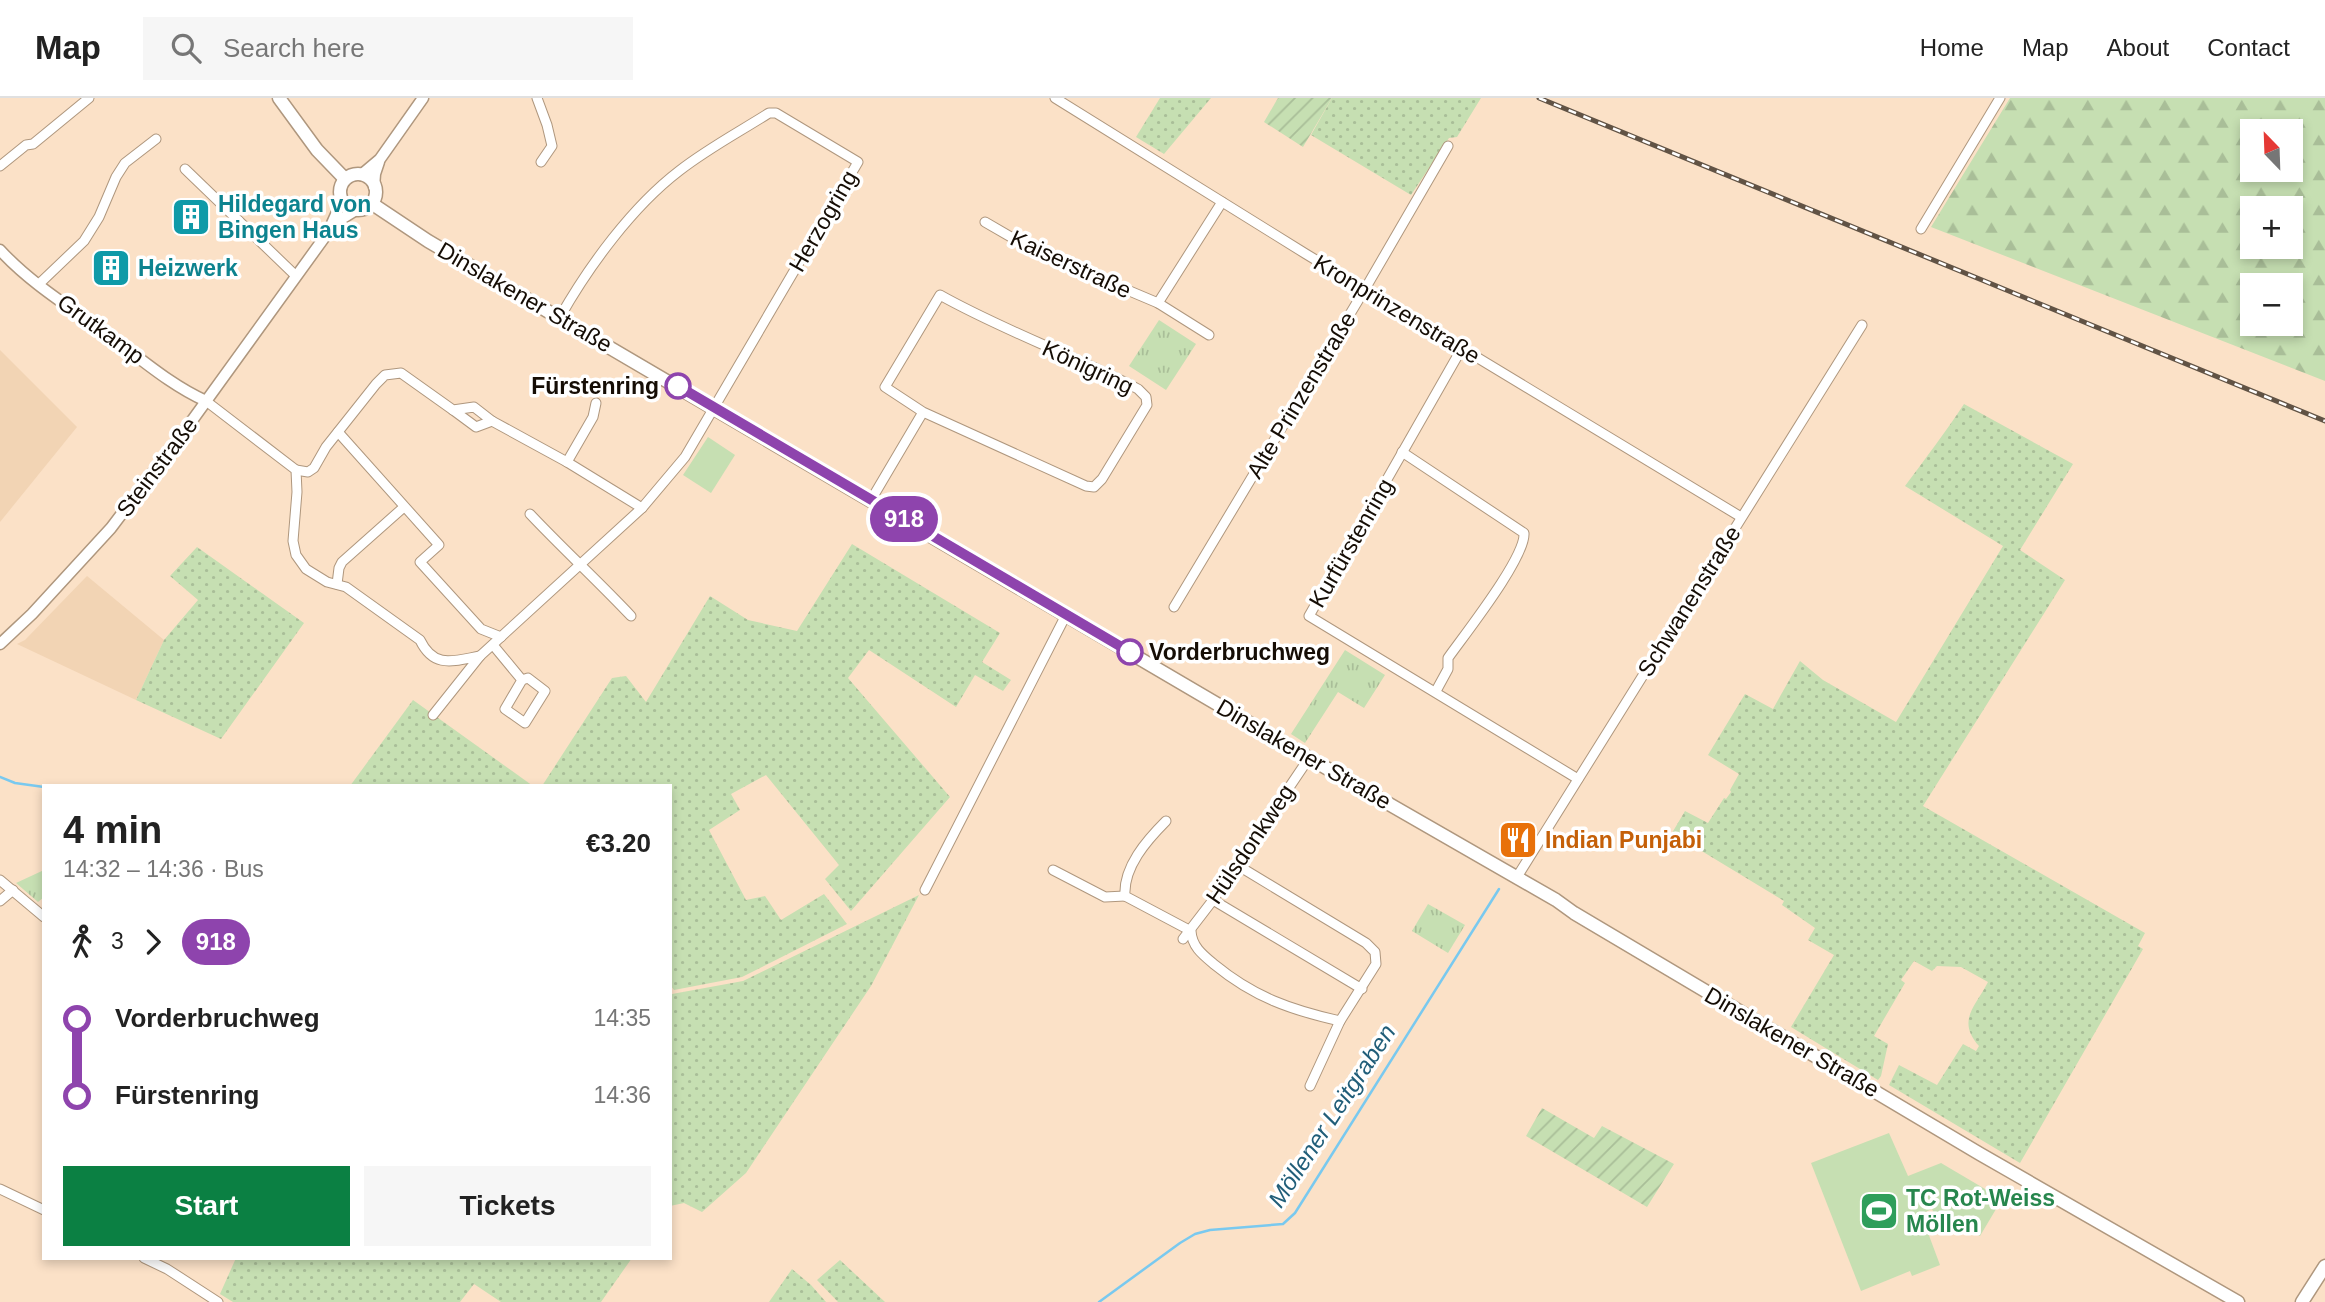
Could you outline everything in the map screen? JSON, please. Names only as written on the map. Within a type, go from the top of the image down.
[{"type":"main road","points":[[279,98],[317,150],[345,179]]},
{"type":"main road","points":[[361,174],[371,180],[374,198],[372,203],[362,209],[356,209],[342,201],[340,190],[345,179],[361,174]]},
{"type":"main road","name":"Dinslakener Straße","points":[[372,203],[428,241],[1309,758],[1517,877],[1980,1154],[2238,1302]]},
{"type":"main road","points":[[2301,1302],[2325,1266]]},
{"type":"street","points":[[0,166],[26,145],[33,144],[89,98]]},
{"type":"street","points":[[374,187],[374,174],[380,159],[423,98]]},
{"type":"street","points":[[537,98],[552,146],[541,162]]},
{"type":"street","name":"Kronprinzenstraße","points":[[1055,98],[1741,517]]},
{"type":"street","points":[[1921,229],[2000,98]]},
{"type":"street","name":"Herzogring","points":[[559,317],[609,244],[646,201],[678,171],[769,113],[776,113],[858,162],[714,408]]},
{"type":"street","points":[[39,284],[84,241],[99,217],[125,163],[156,139]]},
{"type":"street","name":"Alte Prinzenstraße","points":[[1174,607],[1448,146]]},
{"type":"street","points":[[361,174],[380,159]]},
{"type":"street","points":[[186,169],[295,275]]},
{"type":"street","name":"Steinstraße","points":[[329,231],[342,201]]},
{"type":"street","name":"Kaiserstraße","points":[[1158,303],[1222,202]]},
{"type":"street","name":"Steinstraße","points":[[0,644],[32,614],[111,528],[206,401],[295,275],[329,231],[356,209]]},
{"type":"street","name":"Kaiserstraße","points":[[985,222],[1035,251],[1158,303],[1209,335]]},
{"type":"street","name":"Grutkamp","points":[[0,250],[39,284],[189,393],[206,401]]},
{"type":"street","name":"Königring","points":[[940,295],[1013,333],[1138,389],[1146,397],[1147,404],[1102,480],[1094,487],[1086,486],[923,412],[885,387],[940,295]]},
{"type":"street","name":"Schwanenstraße","points":[[1517,877],[1862,325]]},
{"type":"street","name":"Kurfürstenring","points":[[1462,348],[1309,616],[1578,779]]},
{"type":"street","points":[[206,401],[296,470],[308,472],[314,468],[326,447],[358,405],[385,375],[401,373],[476,427],[492,421]]},
{"type":"street","points":[[567,462],[593,416],[596,403]]},
{"type":"street","points":[[453,410],[474,407],[492,421],[567,462],[642,508]]},
{"type":"street","points":[[433,715],[480,656],[642,508],[685,457],[714,408]]},
{"type":"street","points":[[871,500],[923,412]]},
{"type":"street","points":[[338,432],[439,545],[420,562],[481,629],[501,637]]},
{"type":"street","name":"Kurfürstenring","points":[[1402,453],[1524,533],[1521,550],[1448,658],[1448,669],[1436,691]]},
{"type":"street","points":[[296,470],[293,541],[296,555],[306,569],[327,582],[346,587],[420,640],[426,653],[446,663],[480,656]]},
{"type":"street","points":[[337,584],[342,562],[404,507]]},
{"type":"street","points":[[530,514],[631,616]]},
{"type":"street","points":[[925,890],[1066,615]]},
{"type":"street","points":[[492,645],[522,680]]},
{"type":"street","points":[[528,678],[545,691],[525,723],[505,709],[522,680],[528,678]]},
{"type":"street","name":"Hülsdonkweg","points":[[1183,939],[1213,900],[1309,758]]},
{"type":"street","points":[[1125,896],[1124,881],[1148,839],[1167,821]]},
{"type":"street","points":[[1237,865],[1366,943],[1375,952],[1376,964],[1340,1021],[1310,1086]]},
{"type":"street","points":[[1053,870],[1105,897],[1125,896],[1191,931],[1192,941],[1205,957],[1235,981],[1270,1001],[1304,1013],[1340,1021]]},
{"type":"street","points":[[0,880],[42,915]]},
{"type":"street","points":[[0,901],[13,890]]},
{"type":"street","points":[[1213,900],[1362,989]]},
{"type":"street","points":[[0,1189],[42,1209]]},
{"type":"street","points":[[148,1260],[218,1302]]},
{"type":"shaded area","points":[[0,350],[77,427],[0,522]]},
{"type":"shaded area","points":[[87,576],[164,640],[136,700],[17,644],[25,640]]},
{"type":"green space","points":[[1160,98],[1211,98],[1164,154],[1136,137]]},
{"type":"green space","points":[[1278,98],[1332,98],[1303,147],[1264,122]]},
{"type":"green space","points":[[1332,98],[1481,98],[1457,137],[1449,138],[1411,195],[1311,135]]},
{"type":"green space","points":[[2010,98],[2325,98],[2325,381],[1931,227]]},
{"type":"green space","points":[[1159,320],[1196,344],[1166,390],[1129,366]]},
{"type":"green space","points":[[1964,404],[2073,464],[2020,550],[2065,580],[1923,806],[2145,933],[2138,946],[2143,949],[2020,1163],[1889,1085],[1899,1065],[1937,1085],[1963,1044],[1976,1051],[1979,1046],[1969,1028],[1970,1013],[1988,982],[1961,967],[1937,966],[1932,971],[1914,961],[1901,980],[1905,983],[1874,1036],[1888,1044],[1878,1080],[1791,1027],[1834,955],[1808,940],[1815,928],[1782,905],[1784,901],[1672,833],[1685,811],[1708,823],[1731,792],[1739,774],[1708,755],[1745,694],[1773,709],[1800,661],[1823,680],[1896,722],[2003,546],[1905,486]]},
{"type":"green space","points":[[708,437],[735,455],[711,493],[683,475]]},
{"type":"green space","points":[[852,544],[1000,633],[982,662],[1011,680],[1003,691],[975,675],[956,707],[869,650],[848,678],[950,797],[851,911],[825,879],[839,865],[766,775],[731,794],[740,810],[709,830],[746,900],[765,896],[781,920],[824,894],[847,924],[742,977],[674,990],[672,784],[543,784],[612,678],[626,676],[646,702],[710,596],[748,620],[797,631]]},
{"type":"green space","points":[[197,547],[304,623],[221,739],[136,700],[164,640],[198,600],[170,576]]},
{"type":"green space","points":[[1345,650],[1385,675],[1364,708],[1338,692],[1305,743],[1291,734]]},
{"type":"green space","points":[[413,700],[530,784],[351,784]]},
{"type":"green space","points":[[42,871],[42,899],[38,902],[16,883]]},
{"type":"green space","points":[[919,895],[871,986],[746,1173],[702,1212],[684,1203],[672,1206],[672,994],[743,981]]},
{"type":"green space","points":[[1428,904],[1465,925],[1448,953],[1412,931]]},
{"type":"green space","points":[[1542,1108],[1594,1138],[1602,1126],[1674,1164],[1647,1207],[1526,1136]]},
{"type":"green space","name":"TC Rot-Weiss Möllen","points":[[1889,1133],[1908,1176],[1941,1163],[2002,1199],[1980,1236],[1941,1213],[1935,1215],[1932,1209],[1921,1214],[1940,1265],[1912,1276],[1910,1271],[1861,1291],[1811,1163]]},
{"type":"green space","points":[[235,1260],[631,1260],[601,1302],[501,1302],[474,1284],[460,1302],[233,1302],[220,1294]]},
{"type":"green space","points":[[840,1260],[885,1302],[838,1302],[817,1280]]},
{"type":"green space","points":[[792,1269],[811,1285],[826,1302],[769,1302]]},
{"type":"waterway","points":[[0,777],[15,783],[42,787]]},
{"type":"waterway","name":"Möllener Leitgraben","points":[[1099,1302],[1195,1234],[1210,1230],[1283,1224],[1295,1213],[1499,889]]},
{"type":"railway","points":[[1539,98],[2325,421]]},
{"type":"bus line","name":"918","points":[[678,386],[1130,652]]},
{"type":"place","name":"Hildegard von Bingen Haus","points":[[191,217]]},
{"type":"place","name":"Heizwerk","points":[[111,268]]},
{"type":"place","name":"Fürstenring","points":[[678,386]]},
{"type":"place","name":"Vorderbruchweg","points":[[1130,652]]},
{"type":"place","name":"Indian Punjabi","points":[[1518,840]]},
{"type":"place","name":"TC Rot-Weiss Möllen","points":[[1879,1211]]}]
